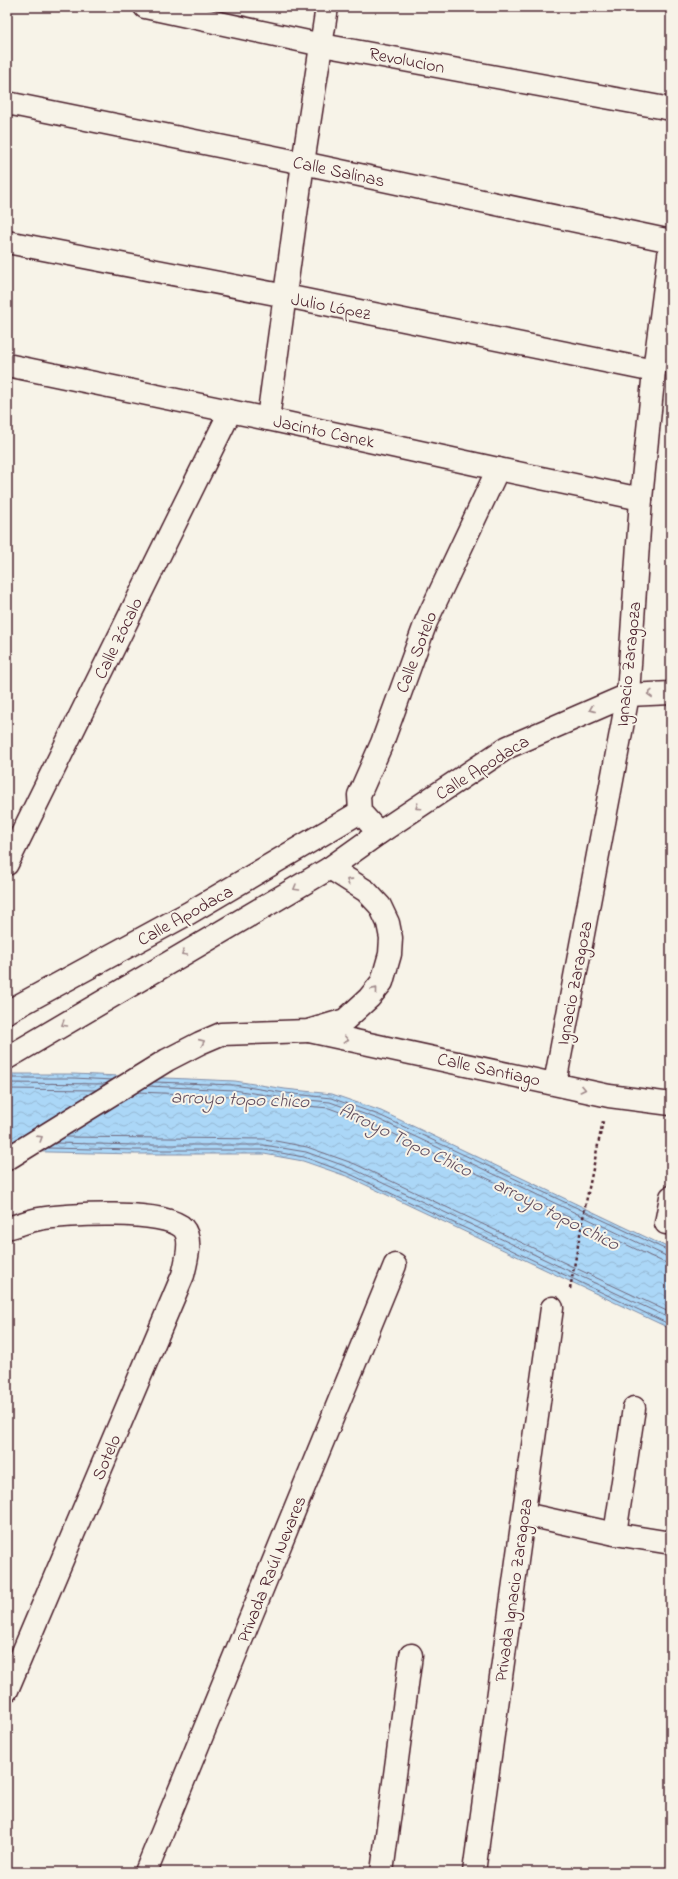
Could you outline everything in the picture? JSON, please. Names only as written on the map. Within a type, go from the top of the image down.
[{"type":"street","name":"Revolucion","points":[[145,7],[322,45],[671,109]]},
{"type":"street","points":[[268,419],[303,163],[327,7]]},
{"type":"street","name":"Calle Salinas","points":[[7,103],[303,163],[671,241]]},
{"type":"street","name":"Ignacio Zaragoza","points":[[555,1083],[628,694],[641,499],[654,371],[671,241]]},
{"type":"street","name":"Julio López","points":[[7,242],[286,296],[654,371]]},
{"type":"street","name":"Jacinto Canek","points":[[7,365],[641,499]]},
{"type":"street","name":"Calle Zócalo","points":[[7,864],[230,412]]},
{"type":"street","name":"Calle Sotelo","points":[[360,812],[359,795],[382,743],[426,622],[498,469]]},
{"type":"street","name":"Calle Apodaca","points":[[7,1058],[330,868],[379,833],[508,747],[628,694],[671,693]]},
{"type":"street","points":[[360,812],[379,833]]},
{"type":"street","name":"Calle Apodaca","points":[[7,1012],[195,909],[360,812]]},
{"type":"street","points":[[7,1158],[167,1060],[221,1034],[308,1031],[345,1020],[369,998],[382,982],[390,954],[391,938],[388,923],[380,906],[366,891],[330,868]]},
{"type":"street","name":"Calle Santiago","points":[[308,1031],[555,1083],[609,1096],[671,1104]]},
{"type":"street","points":[[666,1223],[671,1197]]},
{"type":"street","name":"Sotelo","points":[[7,1228],[39,1219],[86,1215],[130,1215],[153,1217],[178,1224],[184,1229],[189,1249],[183,1275],[7,1690]]},
{"type":"street","name":"Privada Raúl Nevares","points":[[146,1872],[395,1265]]},
{"type":"street","name":"Privada Ignacio Zaragoza","points":[[474,1872],[552,1308]]},
{"type":"street","points":[[615,1534],[634,1408]]},
{"type":"street","points":[[524,1514],[615,1534],[671,1542]]},
{"type":"street","points":[[382,1872],[411,1655]]},
{"type":"path","points":[[569,1295],[585,1207],[609,1096]]},
{"type":"water","points":[[7,1074],[73,1074],[235,1081],[285,1089],[332,1094],[381,1111],[671,1249],[671,1329],[349,1177],[303,1161],[264,1154],[135,1154],[7,1151]]},
{"type":"water label","name":"arroyo topo chico","points":[[240,1098]]},
{"type":"water label","name":"Arroyo Topo Chico","points":[[406,1139]]},
{"type":"water label","name":"arroyo topo chico","points":[[557,1213]]}]
